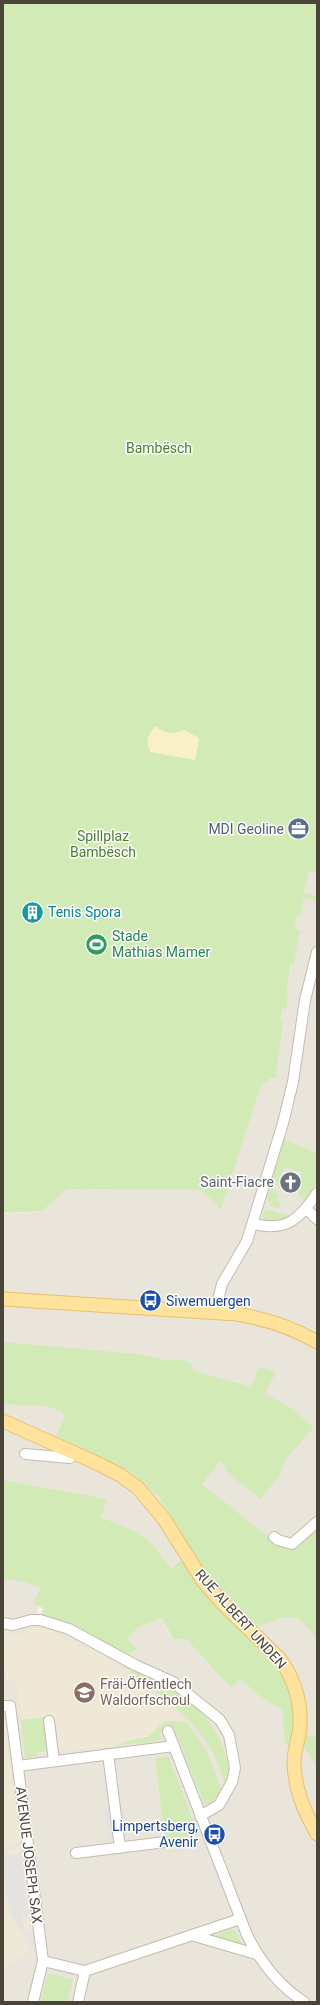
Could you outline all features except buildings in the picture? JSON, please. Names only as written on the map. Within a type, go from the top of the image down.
[{"type":"main road","points":[[3,1300],[215,1312],[254,1317],[295,1330],[317,1342]]},
{"type":"main road","name":"RUE ALBERT UNDEN","points":[[3,1421],[74,1452],[120,1475],[138,1488],[164,1519],[203,1581],[224,1605],[280,1659],[287,1669],[298,1695],[300,1707],[299,1735],[294,1760],[295,1780],[300,1801],[317,1834]]},
{"type":"street","points":[[215,1312],[222,1284],[248,1241],[254,1224],[293,1082],[301,1020],[317,952]]},
{"type":"street","points":[[254,1224],[276,1227],[290,1223],[306,1209],[317,1193]]},
{"type":"street","points":[[306,1209],[317,1220]]},
{"type":"street","points":[[25,1454],[70,1458],[74,1452]]},
{"type":"street","points":[[274,1537],[278,1540],[292,1544],[317,1522]]},
{"type":"street","points":[[3,1623],[13,1625],[31,1620],[40,1620],[69,1629],[135,1665],[173,1682],[220,1720],[229,1735],[235,1768],[232,1782],[219,1805],[200,1816]]},
{"type":"street","name":"AVENUE JOSEPH SAX","points":[[6,1706],[18,1766],[43,1961],[33,2002]]},
{"type":"street","points":[[49,1721],[54,1761]]},
{"type":"street","points":[[168,1731],[240,1918],[256,1954],[283,1986],[304,2002]]},
{"type":"street","points":[[18,1766],[174,1746]]},
{"type":"street","points":[[108,1754],[120,1848]]},
{"type":"street","points":[[76,1853],[165,1842]]},
{"type":"street","points":[[43,1961],[85,1971],[240,1918]]},
{"type":"street","points":[[191,1935],[256,1954]]},
{"type":"street","points":[[78,2002],[85,1971]]},
{"type":"shaded area","points":[[317,540],[317,2002],[3,2002],[3,1579],[21,1581],[40,1588],[33,1604],[39,1607],[37,1614],[137,1649],[127,1638],[139,1627],[162,1618],[172,1639],[187,1640],[231,1688],[240,1679],[261,1697],[282,1710],[285,1744],[295,1721],[183,1560],[171,1568],[153,1545],[138,1532],[101,1517],[106,1499],[3,1480],[3,1214],[42,1211],[66,1189],[200,1190],[221,1208]]},
{"type":"shaded area","name":"Fräi-Öffentlech Waldorfschoul","points":[[38,1625],[88,1650],[89,1647],[98,1651],[165,1703],[186,1722],[165,1721],[148,1737],[126,1741],[116,1746],[58,1752],[54,1720],[50,1717],[21,1720],[16,1680],[7,1681],[3,1666],[3,1635],[21,1638],[26,1628]]},
{"type":"shaded area","points":[[3,1718],[5,1723],[20,1841],[3,1848]]},
{"type":"shaded area","points":[[174,1762],[176,1762],[196,1816],[194,1817]]},
{"type":"shaded area","points":[[124,1806],[127,1837],[122,1838],[118,1807]]},
{"type":"shaded area","points":[[105,1808],[111,1808],[115,1839],[109,1839]]},
{"type":"shaded area","points":[[19,1846],[30,1929],[22,1933],[31,1951],[3,1967],[3,1854]]},
{"type":"shaded area","points":[[20,1854],[28,1915],[22,1916],[24,1932],[22,1933],[9,1910],[3,1872],[3,1856]]},
{"type":"shaded area","points":[[35,1966],[37,1967],[28,2002],[26,2002]]},
{"type":"shaded area","points":[[57,1968],[75,1973],[70,1976],[52,1972]]},
{"type":"green space","name":"Bambësch","points":[[3,3],[317,3],[317,872],[309,871],[303,893],[316,896],[315,901],[304,898],[300,916],[296,916],[294,924],[296,924],[295,929],[300,930],[294,964],[290,964],[286,994],[288,995],[286,1009],[282,1009],[280,1020],[283,1021],[276,1078],[269,1078],[268,1083],[265,1082],[261,1085],[221,1209],[200,1190],[67,1189],[42,1211],[3,1213]],"holes":[[[165,733],[199,739],[195,759]]]},
{"type":"green space","points":[[284,1140],[308,1149],[317,1155],[317,1182],[305,1200],[298,1195],[302,1172],[286,1167],[283,1169],[280,1187],[275,1185],[273,1192],[279,1194],[277,1201],[280,1202],[279,1208],[271,1206],[267,1197]]},
{"type":"green space","points":[[264,1209],[291,1216],[280,1221],[268,1221],[262,1218]]},
{"type":"green space","points":[[3,1342],[137,1354],[165,1360],[184,1360],[192,1364],[191,1370],[251,1387],[259,1367],[276,1372],[265,1394],[288,1406],[314,1427],[285,1460],[281,1473],[261,1499],[227,1473],[225,1465],[220,1461],[202,1484],[277,1544],[292,1548],[317,1527],[317,1638],[298,1618],[280,1618],[257,1627],[216,1590],[160,1498],[129,1471],[56,1437],[64,1417],[61,1411],[44,1406],[3,1404]]},
{"type":"green space","points":[[3,1480],[107,1499],[101,1517],[138,1532],[153,1545],[171,1568],[183,1559],[276,1663],[289,1686],[295,1708],[292,1745],[285,1744],[282,1710],[261,1697],[240,1679],[231,1688],[187,1640],[173,1639],[162,1618],[139,1627],[127,1638],[137,1649],[126,1656],[72,1625],[41,1615],[43,1608],[33,1604],[40,1588],[21,1581],[3,1579]]},
{"type":"green space","points":[[113,1657],[147,1674],[179,1693],[193,1704],[206,1718],[216,1733],[227,1761],[229,1773],[225,1786],[218,1764],[208,1744],[196,1728],[181,1712]]},
{"type":"green space","points":[[45,1717],[50,1751],[37,1752],[37,1756],[25,1758],[21,1720]]},
{"type":"green space","points":[[165,1721],[186,1722],[207,1751],[222,1792],[209,1804],[204,1804],[174,1728],[159,1733],[161,1740],[116,1746],[126,1741],[148,1737]]},
{"type":"green space","points":[[304,1736],[317,1737],[317,1767],[302,1743]]},
{"type":"green space","points":[[155,1758],[169,1758],[198,1833],[197,1835],[165,1839]]},
{"type":"green space","points":[[232,1929],[235,1931],[243,1946],[210,1937]]},
{"type":"green space","points":[[48,1973],[73,1979],[67,2002],[40,2002]]},
{"type":"sand","points":[[155,726],[162,731],[169,733],[176,733],[184,730],[199,738],[195,760],[150,752],[147,738]]},
{"type":"place","name":"MDI Geoline","points":[[299,829]]},
{"type":"place","name":"Tenis Spora","points":[[33,912]]},
{"type":"place","name":"Stade Mathias Mamer","points":[[96,944]]},
{"type":"place","name":"Saint-Fiacre","points":[[290,1182]]},
{"type":"place","name":"Siwemuergen","points":[[150,1301]]},
{"type":"place","name":"Fräi-Öffentlech Waldorfschoul","points":[[84,1692]]},
{"type":"place","name":"Limpertsberg, Avenir","points":[[214,1834]]},
{"type":"park label","name":"Spillplaz Bambësch","points":[[103,844]]}]
